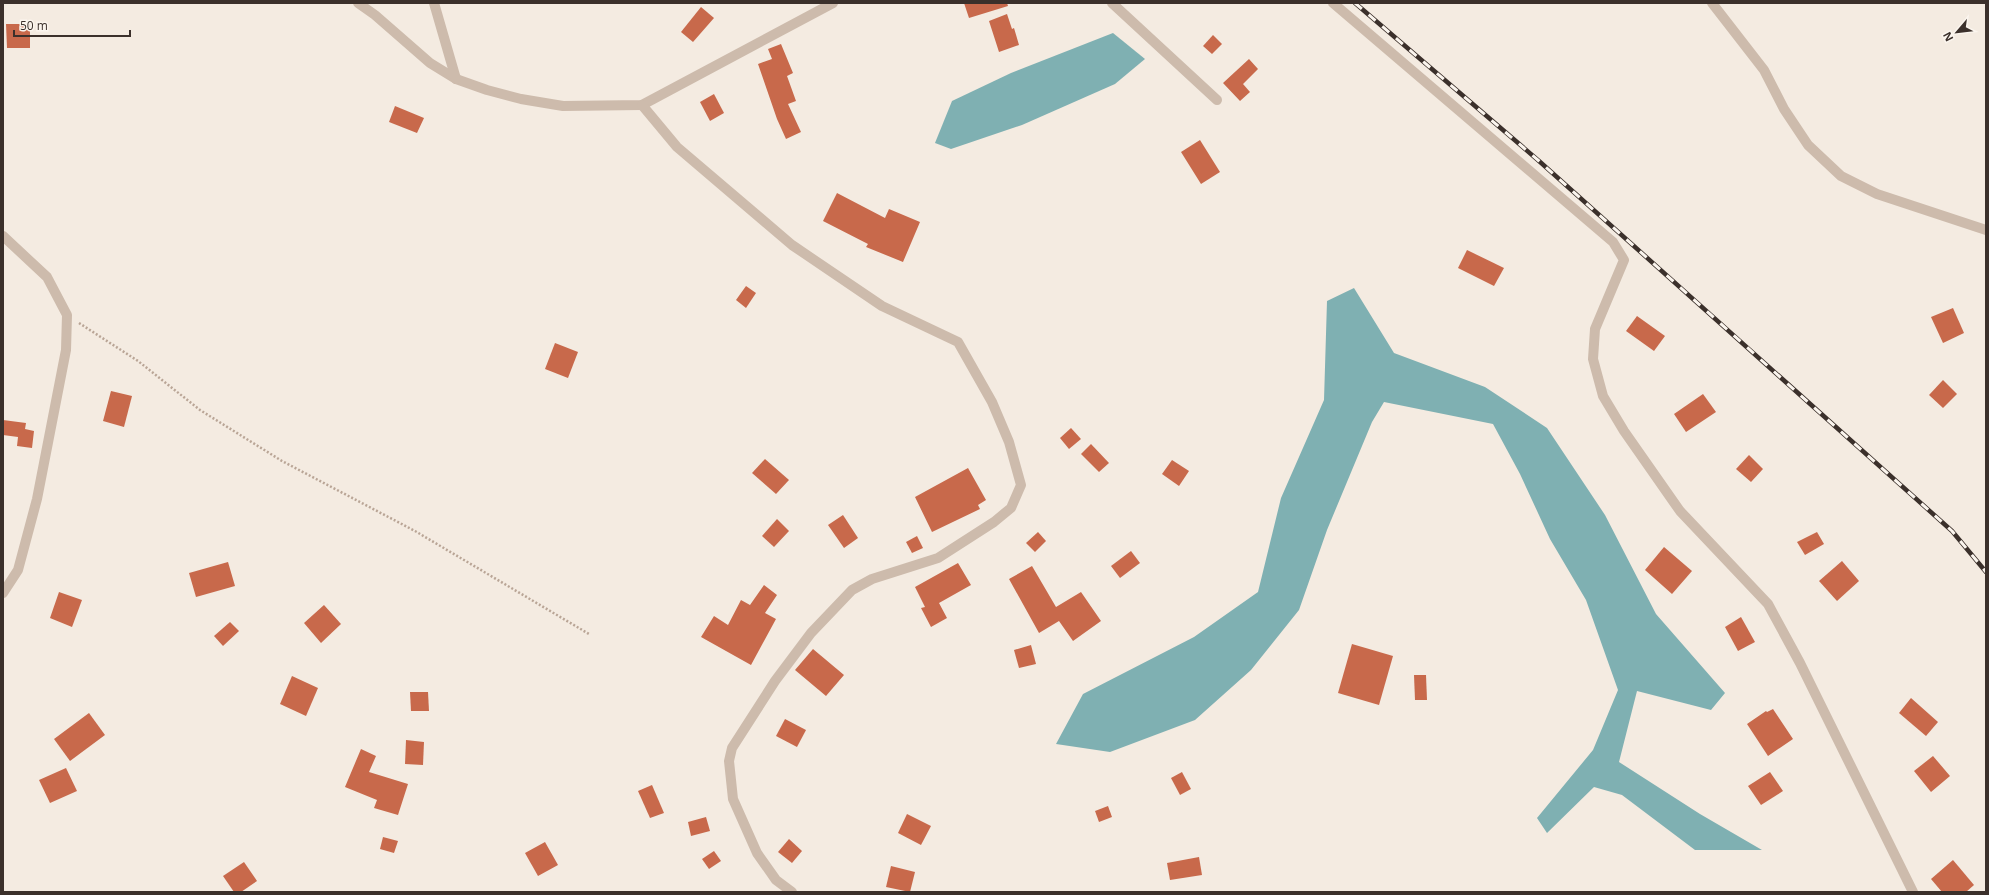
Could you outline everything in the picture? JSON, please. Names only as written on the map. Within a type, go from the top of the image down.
[{"type":"street","points":[[358,3],[375,14],[430,63],[456,79],[487,90],[521,99],[563,106],[642,105],[833,3]]},
{"type":"street","points":[[434,3],[456,79]]},
{"type":"street","points":[[1112,3],[1217,100]]},
{"type":"street","points":[[1332,3],[1613,242],[1624,260],[1595,329],[1593,359],[1603,396],[1624,431],[1680,512],[1768,604],[1800,663],[1913,892]]},
{"type":"street","points":[[1712,3],[1764,70],[1784,109],[1808,145],[1842,176],[1877,194],[1986,230]]},
{"type":"street","points":[[642,105],[677,147],[792,246],[882,306],[958,342],[992,402],[1008,442],[1021,485],[1011,508],[994,522],[938,558],[872,579],[852,590],[806,639],[774,681],[732,748],[729,761],[733,799],[757,853],[776,880],[792,892]]},
{"type":"street","points":[[3,236],[47,277],[67,315],[66,350],[37,499],[18,570],[3,593]]},
{"type":"path","points":[[67,315],[138,361],[200,410],[276,457],[415,531],[589,634]]},
{"type":"water","points":[[1113,33],[1145,59],[1115,84],[1022,125],[951,149],[935,143],[952,101],[1011,73]]},
{"type":"water","points":[[1354,288],[1394,353],[1485,387],[1547,428],[1605,515],[1656,614],[1725,693],[1711,710],[1637,691],[1619,762],[1700,814],[1762,850],[1695,850],[1622,795],[1594,787],[1547,833],[1537,818],[1593,750],[1618,690],[1586,600],[1550,539],[1520,474],[1493,424],[1384,402],[1372,422],[1327,530],[1299,610],[1251,670],[1195,720],[1110,752],[1056,744],[1083,694],[1194,637],[1258,592],[1281,498],[1324,400],[1327,301]]},
{"type":"building","points":[[964,3],[1007,3],[1008,6],[969,18]]},
{"type":"building","points":[[701,7],[714,18],[693,42],[681,32]]},
{"type":"building","points":[[1007,14],[1012,29],[1014,28],[1019,45],[999,52],[989,21]]},
{"type":"building","points":[[6,24],[30,24],[30,48],[7,48]]},
{"type":"building","points":[[1213,35],[1222,44],[1212,54],[1203,46]]},
{"type":"building","points":[[781,44],[793,73],[787,76],[796,101],[788,104],[801,132],[786,139],[777,119],[758,64],[772,59],[768,49]]},
{"type":"building","points":[[1249,59],[1258,69],[1243,84],[1250,92],[1240,101],[1223,83]]},
{"type":"building","points":[[714,94],[724,113],[710,121],[700,102]]},
{"type":"building","points":[[395,106],[424,118],[417,133],[389,122]]},
{"type":"building","points":[[1200,140],[1220,172],[1201,184],[1181,152]]},
{"type":"building","points":[[837,193],[885,218],[889,209],[920,222],[903,262],[866,247],[868,244],[823,221]]},
{"type":"building","points":[[1467,250],[1504,268],[1494,286],[1458,268]]},
{"type":"building","points":[[746,286],[756,293],[746,308],[736,300]]},
{"type":"building","points":[[1953,308],[1964,333],[1943,343],[1931,317]]},
{"type":"building","points":[[1637,316],[1665,336],[1654,351],[1626,331]]},
{"type":"building","points":[[555,343],[578,352],[568,378],[545,369]]},
{"type":"building","points":[[1943,380],[1957,394],[1943,408],[1929,395]]},
{"type":"building","points":[[111,391],[132,396],[124,427],[103,421]]},
{"type":"building","points":[[1703,394],[1716,412],[1686,432],[1674,414]]},
{"type":"building","points":[[3,420],[26,423],[25,429],[34,431],[32,448],[17,446],[18,437],[3,435]]},
{"type":"building","points":[[1071,428],[1081,439],[1069,449],[1060,438]]},
{"type":"building","points":[[1091,444],[1109,463],[1099,472],[1081,454]]},
{"type":"building","points":[[1749,455],[1763,469],[1751,482],[1736,469]]},
{"type":"building","points":[[765,459],[789,480],[776,494],[752,473]]},
{"type":"building","points":[[1172,460],[1189,471],[1179,486],[1162,474]]},
{"type":"building","points":[[968,468],[986,500],[978,505],[980,509],[932,532],[915,497]]},
{"type":"building","points":[[843,515],[858,538],[844,548],[828,525]]},
{"type":"building","points":[[777,519],[789,531],[774,547],[762,536]]},
{"type":"building","points":[[1038,532],[1046,541],[1035,552],[1026,543]]},
{"type":"building","points":[[1817,532],[1824,544],[1805,555],[1797,542]]},
{"type":"building","points":[[917,536],[923,548],[912,553],[906,542]]},
{"type":"building","points":[[1664,547],[1692,571],[1672,594],[1645,570]]},
{"type":"building","points":[[1131,551],[1140,563],[1120,578],[1111,566]]},
{"type":"building","points":[[1842,561],[1859,581],[1837,601],[1819,581]]},
{"type":"building","points":[[228,562],[235,586],[196,597],[189,573]]},
{"type":"building","points":[[958,563],[971,585],[939,603],[947,618],[931,627],[921,608],[925,607],[915,587]]},
{"type":"building","points":[[1032,566],[1056,607],[1081,592],[1101,621],[1073,641],[1059,621],[1039,633],[1009,579]]},
{"type":"building","points":[[764,585],[777,595],[765,613],[776,619],[751,665],[701,637],[714,616],[728,625],[741,600],[750,605]]},
{"type":"building","points":[[59,592],[82,600],[72,627],[50,618]]},
{"type":"building","points":[[324,605],[341,624],[321,643],[304,623]]},
{"type":"building","points":[[1741,617],[1755,642],[1738,651],[1725,627]]},
{"type":"building","points":[[230,622],[239,631],[223,646],[214,636]]},
{"type":"building","points":[[1352,644],[1393,656],[1379,705],[1338,693]]},
{"type":"building","points":[[1031,645],[1036,664],[1019,668],[1014,650]]},
{"type":"building","points":[[813,649],[844,675],[826,696],[795,670]]},
{"type":"building","points":[[1414,675],[1426,675],[1427,700],[1415,700]]},
{"type":"building","points":[[292,676],[318,688],[306,716],[280,704]]},
{"type":"building","points":[[410,692],[428,692],[429,711],[411,711]]},
{"type":"building","points":[[1911,698],[1938,722],[1926,736],[1899,713]]},
{"type":"building","points":[[1773,709],[1793,739],[1768,756],[1747,724],[1766,711],[1767,712]]},
{"type":"building","points":[[89,713],[105,735],[70,761],[54,739]]},
{"type":"building","points":[[785,719],[806,730],[797,747],[776,736]]},
{"type":"building","points":[[406,740],[424,742],[423,765],[405,764]]},
{"type":"building","points":[[361,749],[376,756],[369,772],[408,784],[398,815],[374,808],[377,800],[345,787]]},
{"type":"building","points":[[1933,756],[1950,776],[1931,792],[1914,771]]},
{"type":"building","points":[[66,768],[77,791],[50,803],[39,780]]},
{"type":"building","points":[[1182,772],[1191,789],[1180,795],[1171,778]]},
{"type":"building","points":[[1770,772],[1783,791],[1761,805],[1748,786]]},
{"type":"building","points":[[652,785],[664,813],[650,818],[638,791]]},
{"type":"building","points":[[1108,806],[1112,817],[1099,822],[1095,811]]},
{"type":"building","points":[[907,814],[931,826],[921,845],[898,833]]},
{"type":"building","points":[[706,817],[710,831],[691,836],[688,822]]},
{"type":"building","points":[[383,837],[398,841],[394,853],[380,849]]},
{"type":"building","points":[[789,839],[802,851],[792,863],[778,852]]},
{"type":"building","points":[[545,842],[558,865],[538,876],[525,853]]},
{"type":"building","points":[[714,851],[721,861],[709,869],[702,859]]},
{"type":"building","points":[[1199,857],[1202,875],[1170,880],[1167,863]]},
{"type":"building","points":[[1953,860],[1974,885],[1966,892],[1942,892],[1931,879]]},
{"type":"building","points":[[244,862],[257,881],[241,892],[234,892],[223,876]]},
{"type":"building","points":[[891,866],[915,872],[910,892],[886,887]]},
{"type":"railway","points":[[1355,3],[1539,161],[1952,531],[1986,572]]}]
